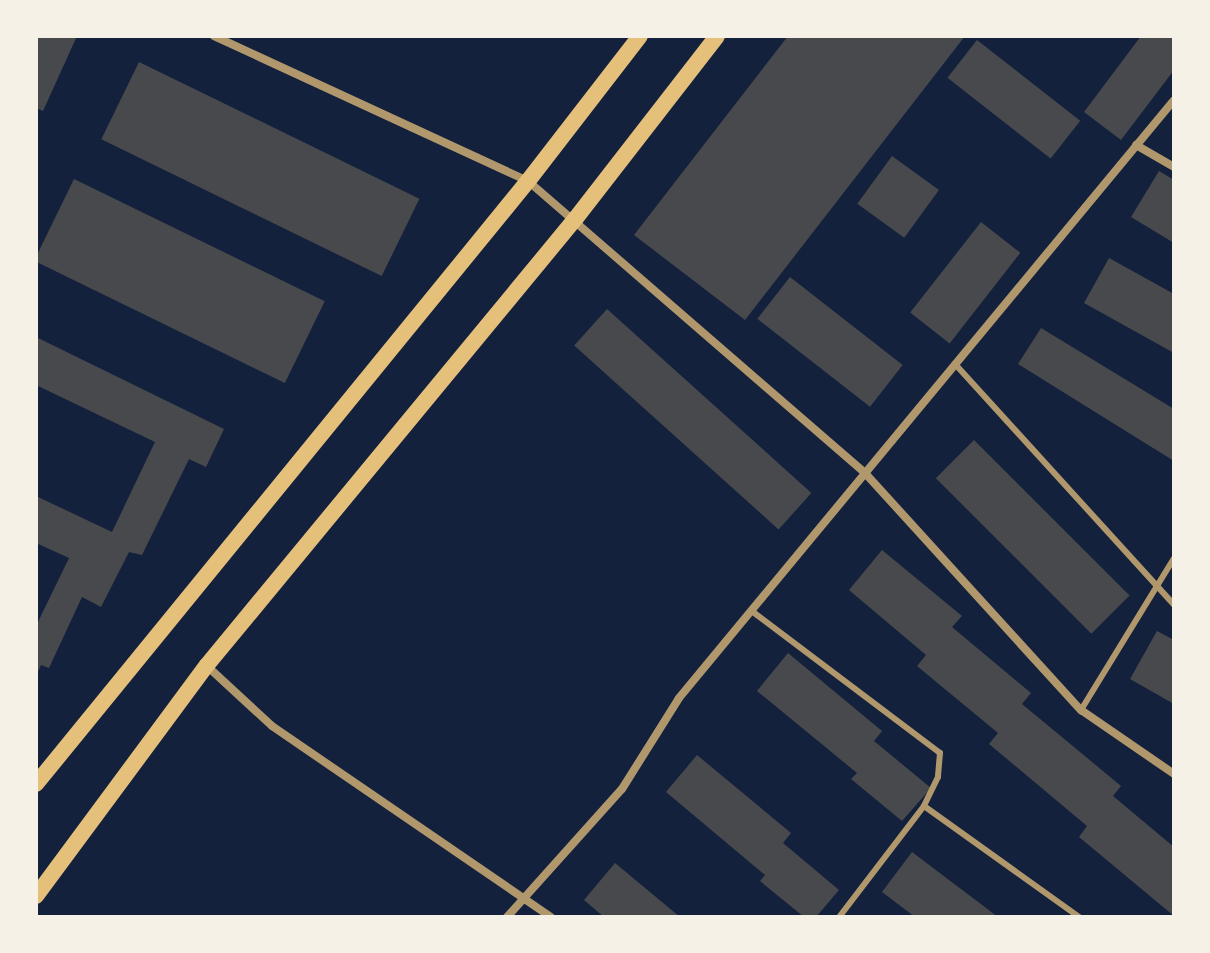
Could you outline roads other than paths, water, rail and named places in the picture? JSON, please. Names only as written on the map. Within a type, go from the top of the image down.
[{"type":"main road","points":[[36,784],[528,181],[640,36]]},
{"type":"main road","points":[[36,896],[207,665],[576,218],[717,36]]},
{"type":"street","points":[[214,36],[528,181],[576,218],[865,473],[1081,710],[1174,774]]},
{"type":"street","points":[[507,917],[622,789],[679,698],[1174,100]]},
{"type":"street","points":[[1136,145],[1174,167]]},
{"type":"street","points":[[207,665],[272,726],[551,917]]},
{"type":"lane","points":[[955,364],[1155,589],[1174,605]]},
{"type":"lane","points":[[1081,710],[1174,558]]},
{"type":"lane","points":[[753,612],[940,753],[938,777],[924,806],[839,917]]},
{"type":"lane","points":[[924,806],[1079,917]]}]
